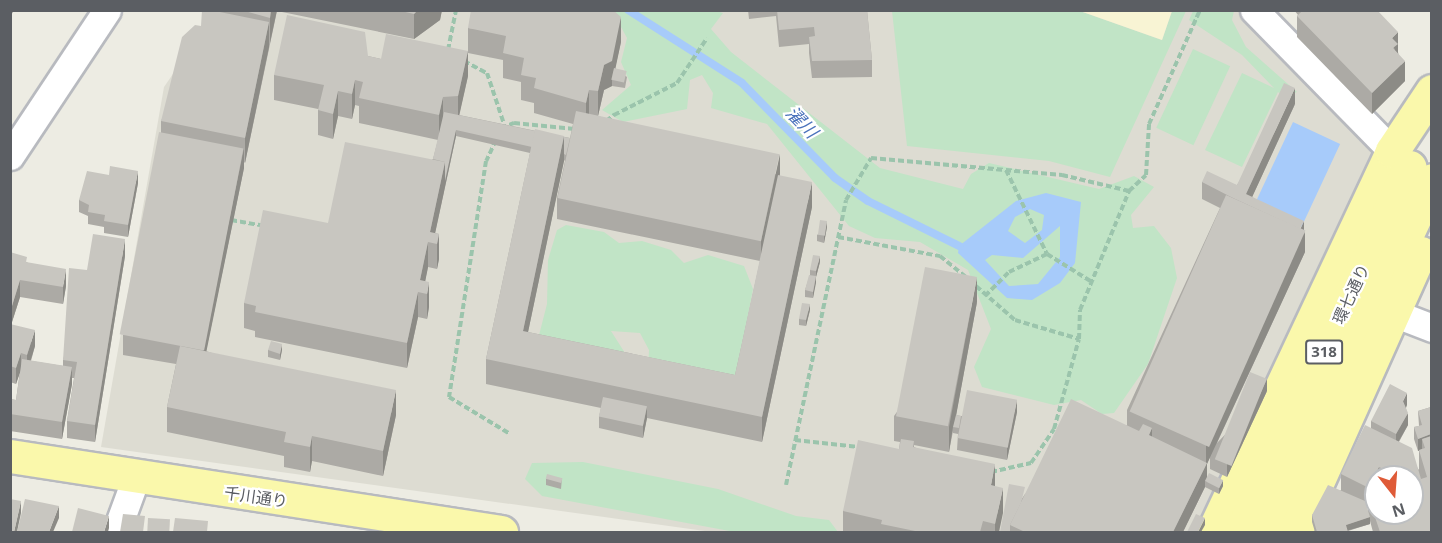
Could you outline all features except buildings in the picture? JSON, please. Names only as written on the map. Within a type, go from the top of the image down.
[{"type":"main road","points":[[1213,532],[1415,172],[1431,91]]},
{"type":"main road","name":"環七通り","points":[[1268,532],[1415,172],[1431,121]]},
{"type":"main road","name":"環七通り","points":[[1241,532],[1415,172]]},
{"type":"main road","points":[[1295,532],[1396,314],[1431,224]]},
{"type":"main road","name":"千川通り","points":[[10,456],[135,480],[492,532]]},
{"type":"street","points":[[10,156],[107,10]]},
{"type":"street","points":[[1254,10],[1415,172]]},
{"type":"street","points":[[1396,314],[1431,328]]},
{"type":"street","points":[[116,532],[135,480]]},
{"type":"path","points":[[456,10],[447,49],[487,73],[504,124],[486,161],[449,397],[510,434]]},
{"type":"path","points":[[978,470],[1008,471],[1031,463],[1054,429],[1079,339],[1080,310],[1129,191],[1146,175],[1149,124],[1200,10]]},
{"type":"path","points":[[600,125],[615,114],[677,83],[707,38]]},
{"type":"path","points":[[605,129],[615,114]]},
{"type":"path","points":[[504,124],[584,130]]},
{"type":"path","points":[[786,485],[846,200],[871,158],[1062,175],[1129,191]]},
{"type":"path","points":[[1006,170],[1023,211],[1047,254],[1092,282]]},
{"type":"path","points":[[231,220],[275,227]]},
{"type":"path","points":[[838,237],[940,256],[1015,320],[1079,339]]},
{"type":"path","points":[[985,296],[1003,279],[1047,254]]},
{"type":"path","points":[[795,440],[864,448]]},
{"type":"shaded area","points":[[216,11],[1242,11],[1375,149],[1207,532],[712,532],[101,447],[164,87]]},
{"type":"green space","points":[[712,10],[723,13],[711,29],[731,52],[880,168],[963,189],[971,174],[989,163],[1099,189],[1134,176],[1154,187],[1131,215],[1133,228],[1154,226],[1171,248],[1177,278],[1148,364],[1114,413],[1102,414],[1081,400],[1054,405],[982,387],[974,367],[991,329],[968,270],[920,242],[875,238],[849,226],[767,124],[711,108],[713,93],[702,75],[690,80],[687,109],[623,122],[602,110],[631,85],[621,62],[627,38],[614,14],[586,11]]},
{"type":"green space","points":[[892,11],[1080,11],[1162,40],[1172,11],[1186,11],[1110,177],[1049,161],[907,146]]},
{"type":"green space","points":[[1193,11],[1234,11],[1232,20],[1246,47],[1297,92],[1283,97],[1278,92],[1242,167],[1205,150],[1242,73],[1274,88],[1242,55],[1189,20]]},
{"type":"green space","points":[[1193,49],[1230,66],[1193,145],[1156,128]]},
{"type":"green space","points":[[566,225],[604,232],[619,243],[642,241],[671,250],[684,263],[708,255],[744,266],[753,289],[735,387],[648,371],[649,350],[640,333],[611,331],[625,353],[537,343],[547,304],[548,260],[557,230]]},
{"type":"green space","points":[[583,462],[718,489],[796,516],[829,520],[838,532],[735,532],[542,496],[525,479],[532,463]]},
{"type":"sand","points":[[1080,11],[1172,11],[1162,40]]},
{"type":"water","points":[[1293,122],[1340,144],[1302,226],[1255,204]]},
{"type":"water","points":[[1046,193],[1081,202],[1075,263],[1060,283],[1032,300],[1007,298],[958,253],[959,246],[1016,201]],"holes":[[[1030,209],[1044,215],[1042,230],[1025,243],[1008,231],[1015,217]],[[1060,226],[1060,257],[1038,284],[1009,286],[985,260],[992,255],[1023,258]]]},
{"type":"waterway","name":"濯川","points":[[628,10],[742,83],[835,178],[868,201],[959,246]]}]
